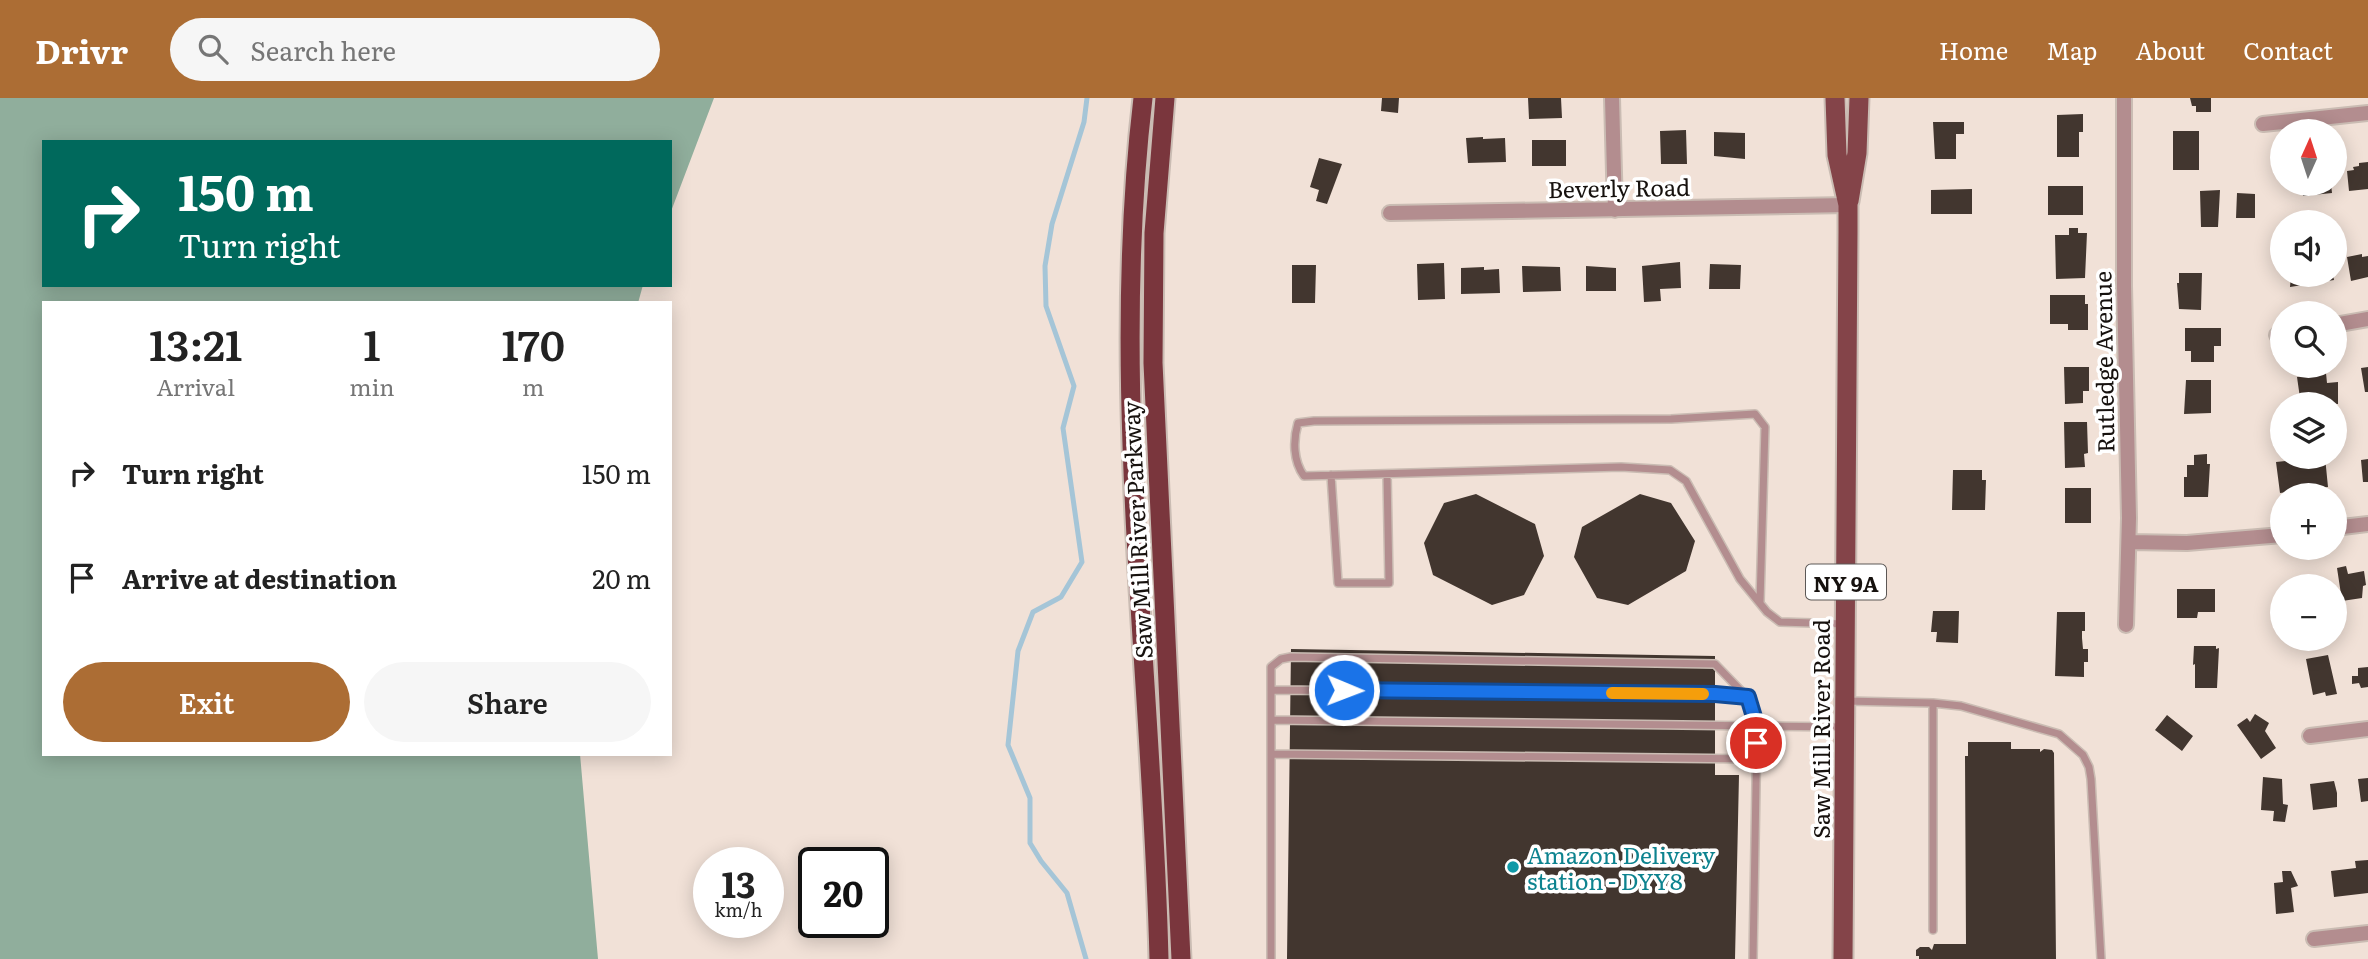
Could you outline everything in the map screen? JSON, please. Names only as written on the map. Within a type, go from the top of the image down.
[{"type":"highway","name":"Saw Mill River Parkway","points":[[1143,98],[1132,230],[1132,393],[1159,959]]},
{"type":"highway","name":"Saw Mill River Parkway","points":[[1166,98],[1154,233],[1153,363],[1181,959]]},
{"type":"main road","name":"Saw Mill River Road","points":[[1835,98],[1837,155],[1848,205]]},
{"type":"main road","name":"Saw Mill River Road","points":[[1843,959],[1848,205],[1857,153],[1859,98]]},
{"type":"street","points":[[1612,98],[1615,210]]},
{"type":"street","name":"Rutledge Avenue","points":[[2124,98],[2124,286],[2129,542],[2126,625]]},
{"type":"street","points":[[2263,124],[2368,113]]},
{"type":"street","name":"Beverly Road","points":[[1390,213],[1848,205]]},
{"type":"street","points":[[2347,323],[2368,319]]},
{"type":"street","points":[[2347,526],[2368,524]]},
{"type":"street","points":[[2129,542],[2187,543],[2270,537]]},
{"type":"street","points":[[2310,736],[2368,729]]},
{"type":"street","points":[[2314,939],[2368,933]]},
{"type":"lane","points":[[1760,601],[1765,427],[1755,414],[1671,419],[1298,423],[1295,433],[1296,466],[1304,476],[1621,467],[1670,470],[1686,481],[1740,579],[1767,612],[1780,622],[1845,624]]},
{"type":"lane","points":[[1331,475],[1338,583],[1388,583],[1387,474]]},
{"type":"lane","points":[[1271,959],[1271,667],[1281,659],[1291,657],[1715,664],[1748,697],[1757,727],[1753,959]]},
{"type":"lane","points":[[1271,690],[1715,694],[1748,697]]},
{"type":"lane","points":[[1845,701],[1961,706],[2059,733],[2083,755],[2091,779],[2101,959]]},
{"type":"lane","points":[[1933,703],[1933,930]]},
{"type":"lane","points":[[1272,720],[1845,727]]},
{"type":"lane","points":[[1271,754],[1756,760]]},
{"type":"green space","points":[[0,98],[714,98],[672,209],[672,140],[42,140],[42,287],[642,287],[639,301],[42,301],[42,756],[580,756],[598,959],[0,959]]},
{"type":"building","points":[[1382,98],[1399,98],[1398,113],[1381,111]]},
{"type":"building","points":[[1528,98],[1561,98],[1562,118],[1529,119]]},
{"type":"building","points":[[2190,98],[2211,98],[2211,112],[2196,112],[2196,106],[2192,106]]},
{"type":"building","points":[[2083,114],[2083,132],[2079,132],[2079,157],[2057,157],[2057,115]]},
{"type":"building","points":[[1933,122],[1964,122],[1964,134],[1956,134],[1956,159],[1935,159]]},
{"type":"building","points":[[1686,130],[1687,164],[1661,164],[1660,131]]},
{"type":"building","points":[[2173,131],[2199,131],[2199,170],[2173,170]]},
{"type":"building","points":[[1714,132],[1745,133],[1745,159],[1714,156]]},
{"type":"building","points":[[1466,138],[1505,138],[1506,162],[1468,163]]},
{"type":"building","points":[[1532,140],[1566,140],[1566,166],[1532,166]]},
{"type":"building","points":[[1319,158],[1342,164],[1327,204],[1316,201],[1319,190],[1310,187]]},
{"type":"building","points":[[2368,162],[2368,189],[2349,191],[2347,171],[2354,170],[2353,167],[2359,166],[2359,163]]},
{"type":"building","points":[[2048,186],[2083,186],[2083,215],[2048,215]]},
{"type":"building","points":[[1972,189],[1972,214],[1931,214],[1931,190]]},
{"type":"building","points":[[2220,190],[2218,227],[2201,227],[2200,191]]},
{"type":"building","points":[[2237,193],[2255,194],[2255,218],[2236,218]]},
{"type":"building","points":[[2069,228],[2078,228],[2078,233],[2087,233],[2085,278],[2056,279],[2055,235],[2069,235]]},
{"type":"building","points":[[2362,254],[2362,257],[2368,256],[2368,277],[2351,281],[2347,257]]},
{"type":"building","points":[[1680,262],[1681,288],[1660,289],[1661,301],[1644,302],[1642,266]]},
{"type":"building","points":[[1444,263],[1445,299],[1418,300],[1417,264]]},
{"type":"building","points":[[1710,264],[1741,265],[1740,289],[1709,289]]},
{"type":"building","points":[[1292,265],[1316,265],[1315,303],[1292,303]]},
{"type":"building","points":[[1522,266],[1560,267],[1561,291],[1523,292]]},
{"type":"building","points":[[1586,266],[1616,268],[1616,291],[1586,291]]},
{"type":"building","points":[[1484,267],[1484,270],[1499,269],[1500,293],[1461,294],[1461,268]]},
{"type":"building","points":[[2179,273],[2202,273],[2201,310],[2179,309]]},
{"type":"building","points":[[2050,295],[2085,295],[2085,304],[2088,304],[2088,330],[2068,330],[2068,324],[2050,324]]},
{"type":"building","points":[[2185,328],[2221,328],[2221,346],[2214,346],[2214,362],[2191,362],[2191,351],[2185,351]]},
{"type":"building","points":[[2064,367],[2089,367],[2089,391],[2083,391],[2083,403],[2065,404]]},
{"type":"building","points":[[2368,367],[2368,392],[2365,392],[2361,368]]},
{"type":"building","points":[[2297,378],[2326,378],[2327,383],[2338,382],[2338,392],[2299,392]]},
{"type":"building","points":[[2186,380],[2211,380],[2211,413],[2184,414]]},
{"type":"building","points":[[2064,422],[2087,422],[2088,453],[2084,454],[2085,467],[2065,468]]},
{"type":"building","points":[[2207,454],[2207,464],[2210,464],[2208,497],[2184,497],[2187,465],[2194,465],[2194,455]]},
{"type":"building","points":[[2368,459],[2368,482],[2363,482],[2361,460]]},
{"type":"building","points":[[2277,469],[2326,469],[2328,483],[2279,483]]},
{"type":"building","points":[[1953,470],[1982,470],[1982,480],[1986,480],[1985,510],[1952,510]]},
{"type":"building","points":[[2065,488],[2091,488],[2091,523],[2065,523]]},
{"type":"building","points":[[1476,494],[1535,524],[1544,556],[1524,595],[1492,605],[1433,575],[1424,543],[1444,503]]},
{"type":"building","points":[[1640,494],[1671,503],[1695,541],[1686,571],[1628,605],[1597,598],[1574,557],[1582,527]]},
{"type":"building","points":[[2346,566],[2348,574],[2364,571],[2366,585],[2363,586],[2362,598],[2347,600],[2347,574],[2338,574],[2337,568]]},
{"type":"building","points":[[2177,589],[2215,589],[2215,612],[2198,612],[2197,618],[2177,618]]},
{"type":"building","points":[[1933,611],[1959,611],[1958,643],[1936,642],[1937,632],[1931,632]]},
{"type":"building","points":[[2057,612],[2085,612],[2085,631],[2082,631],[2082,638],[2083,649],[2088,649],[2088,662],[2084,662],[2084,677],[2055,676]]},
{"type":"building","points":[[2194,646],[2219,648],[2217,688],[2195,688]]},
{"type":"building","name":"Amazon Delivery station - DYY8","points":[[1291,649],[1715,656],[1715,775],[1739,775],[1735,959],[1287,959]]},
{"type":"building","points":[[2328,655],[2337,694],[2326,696],[2325,692],[2313,695],[2306,659]]},
{"type":"building","points":[[2368,667],[2368,687],[2361,688],[2359,683],[2352,684],[2352,676],[2358,676],[2358,668]]},
{"type":"building","points":[[2255,714],[2269,723],[2265,731],[2276,748],[2261,759],[2237,725],[2247,718],[2250,722]]},
{"type":"building","points":[[2167,715],[2193,736],[2182,751],[2155,730]]},
{"type":"building","points":[[1968,742],[2011,742],[2011,749],[2040,749],[2040,752],[2044,749],[2054,753],[2056,959],[1919,959],[1919,956],[1916,956],[1916,950],[1920,947],[1929,947],[1932,950],[1934,944],[1966,944],[1965,756],[1968,756]]},
{"type":"building","points":[[2263,777],[2282,779],[2283,804],[2288,805],[2285,822],[2273,821],[2274,811],[2261,810]]},
{"type":"building","points":[[2368,778],[2368,801],[2361,802],[2358,779]]},
{"type":"building","points":[[2334,781],[2337,807],[2313,810],[2310,784]]},
{"type":"building","points":[[2368,860],[2368,893],[2334,897],[2331,871],[2356,868],[2355,861]]},
{"type":"building","points":[[2282,871],[2291,871],[2298,886],[2291,888],[2294,912],[2276,914],[2274,883],[2283,882]]},
{"type":"waterway","points":[[1086,959],[1067,893],[1030,843],[1030,798],[1008,745],[1018,651],[1033,612],[1061,597],[1082,562],[1063,428],[1074,386],[1046,306],[1045,266],[1052,224],[1084,122],[1087,98]]},
{"type":"slow traffic","points":[[1612,693],[1703,694]]},
{"type":"place","name":"Amazon Delivery station - DYY8","points":[[1513,867]]},
{"type":"route","points":[[1344,690],[1715,694],[1748,697],[1757,727],[1756,743]]}]
